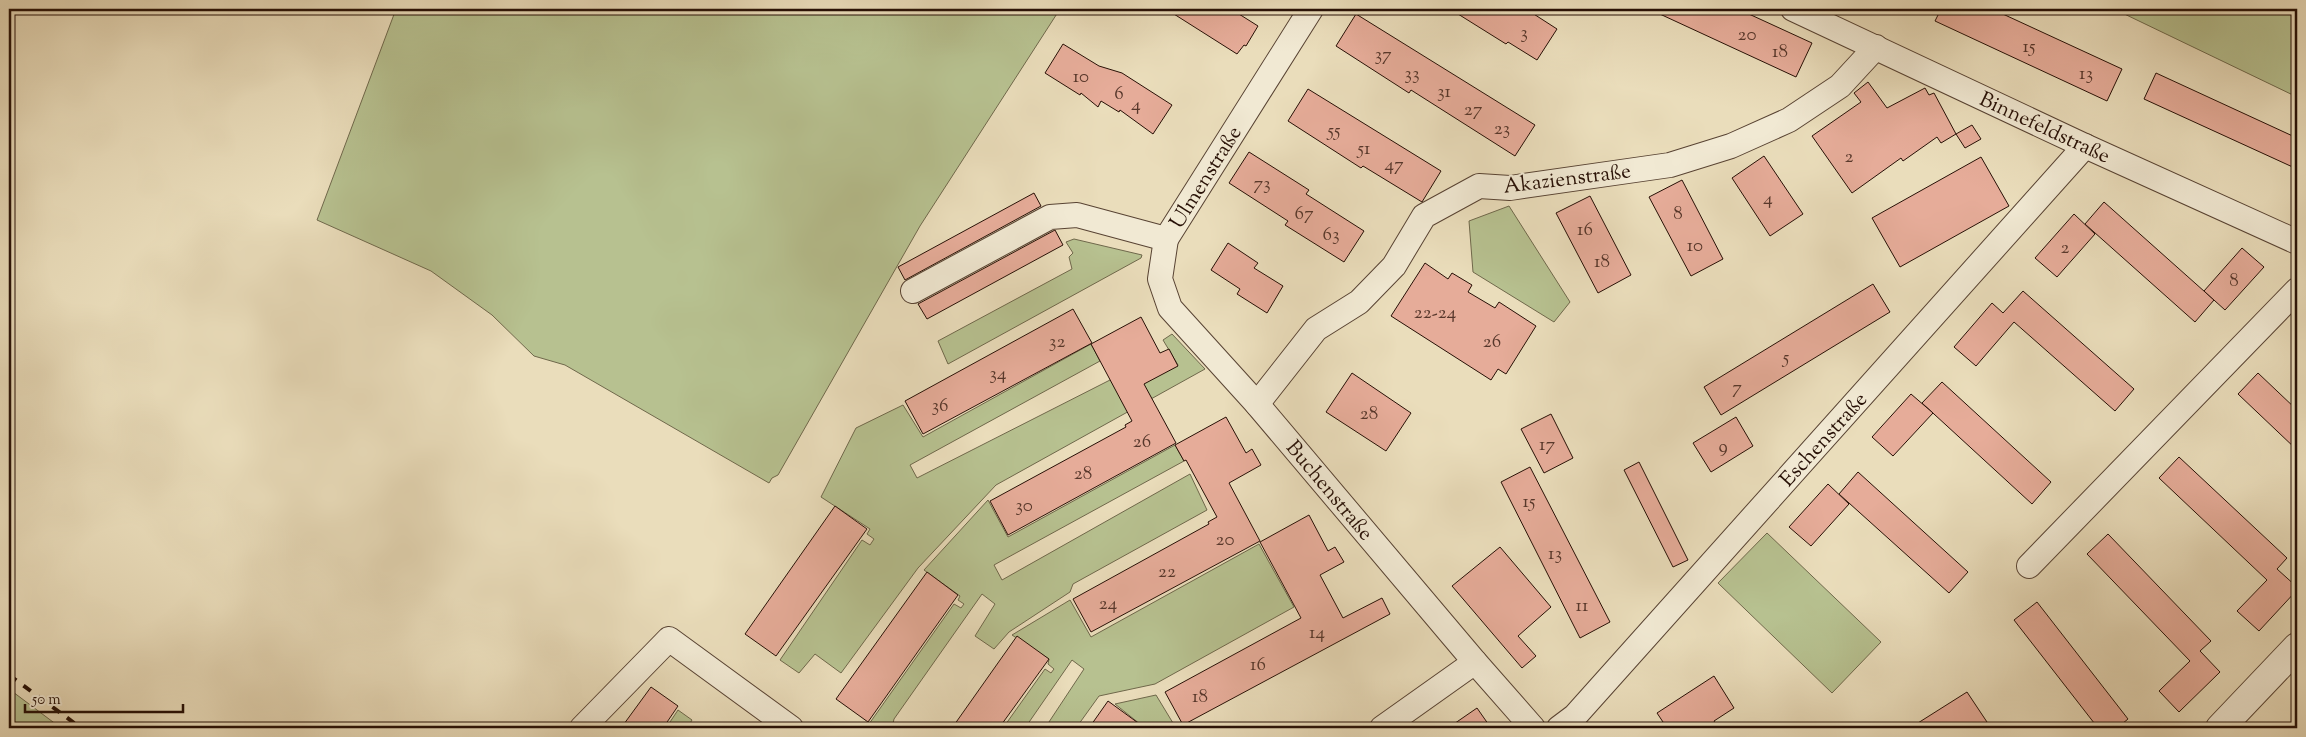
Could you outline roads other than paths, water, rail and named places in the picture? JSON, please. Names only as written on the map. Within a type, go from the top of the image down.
[{"type":"street","name":"Ulmenstraße","points":[[912,291],[1050,217],[1077,215],[1166,239],[1311,9]]},
{"type":"street","name":"Binnefeldstraße","points":[[1793,9],[2085,146],[2297,242]]},
{"type":"street","name":"Akazienstraße","points":[[1257,404],[1316,329],[1359,302],[1394,266],[1424,216],[1479,186],[1510,188],[1670,165],[1731,146],[1789,120],[1840,86],[1876,47]]},
{"type":"street","name":"Eschenstraße","points":[[1559,728],[1575,716],[2085,146]]},
{"type":"street","name":"Buchenstraße","points":[[1166,239],[1160,279],[1170,308],[1257,404],[1533,728]]},
{"type":"street","points":[[2029,566],[2297,290]]},
{"type":"street","points":[[582,728],[669,639],[791,728]]},
{"type":"street","points":[[2220,728],[2297,647]]},
{"type":"street","points":[[1382,728],[1475,662]]},
{"type":"railway","points":[[9,675],[81,728]]}]
